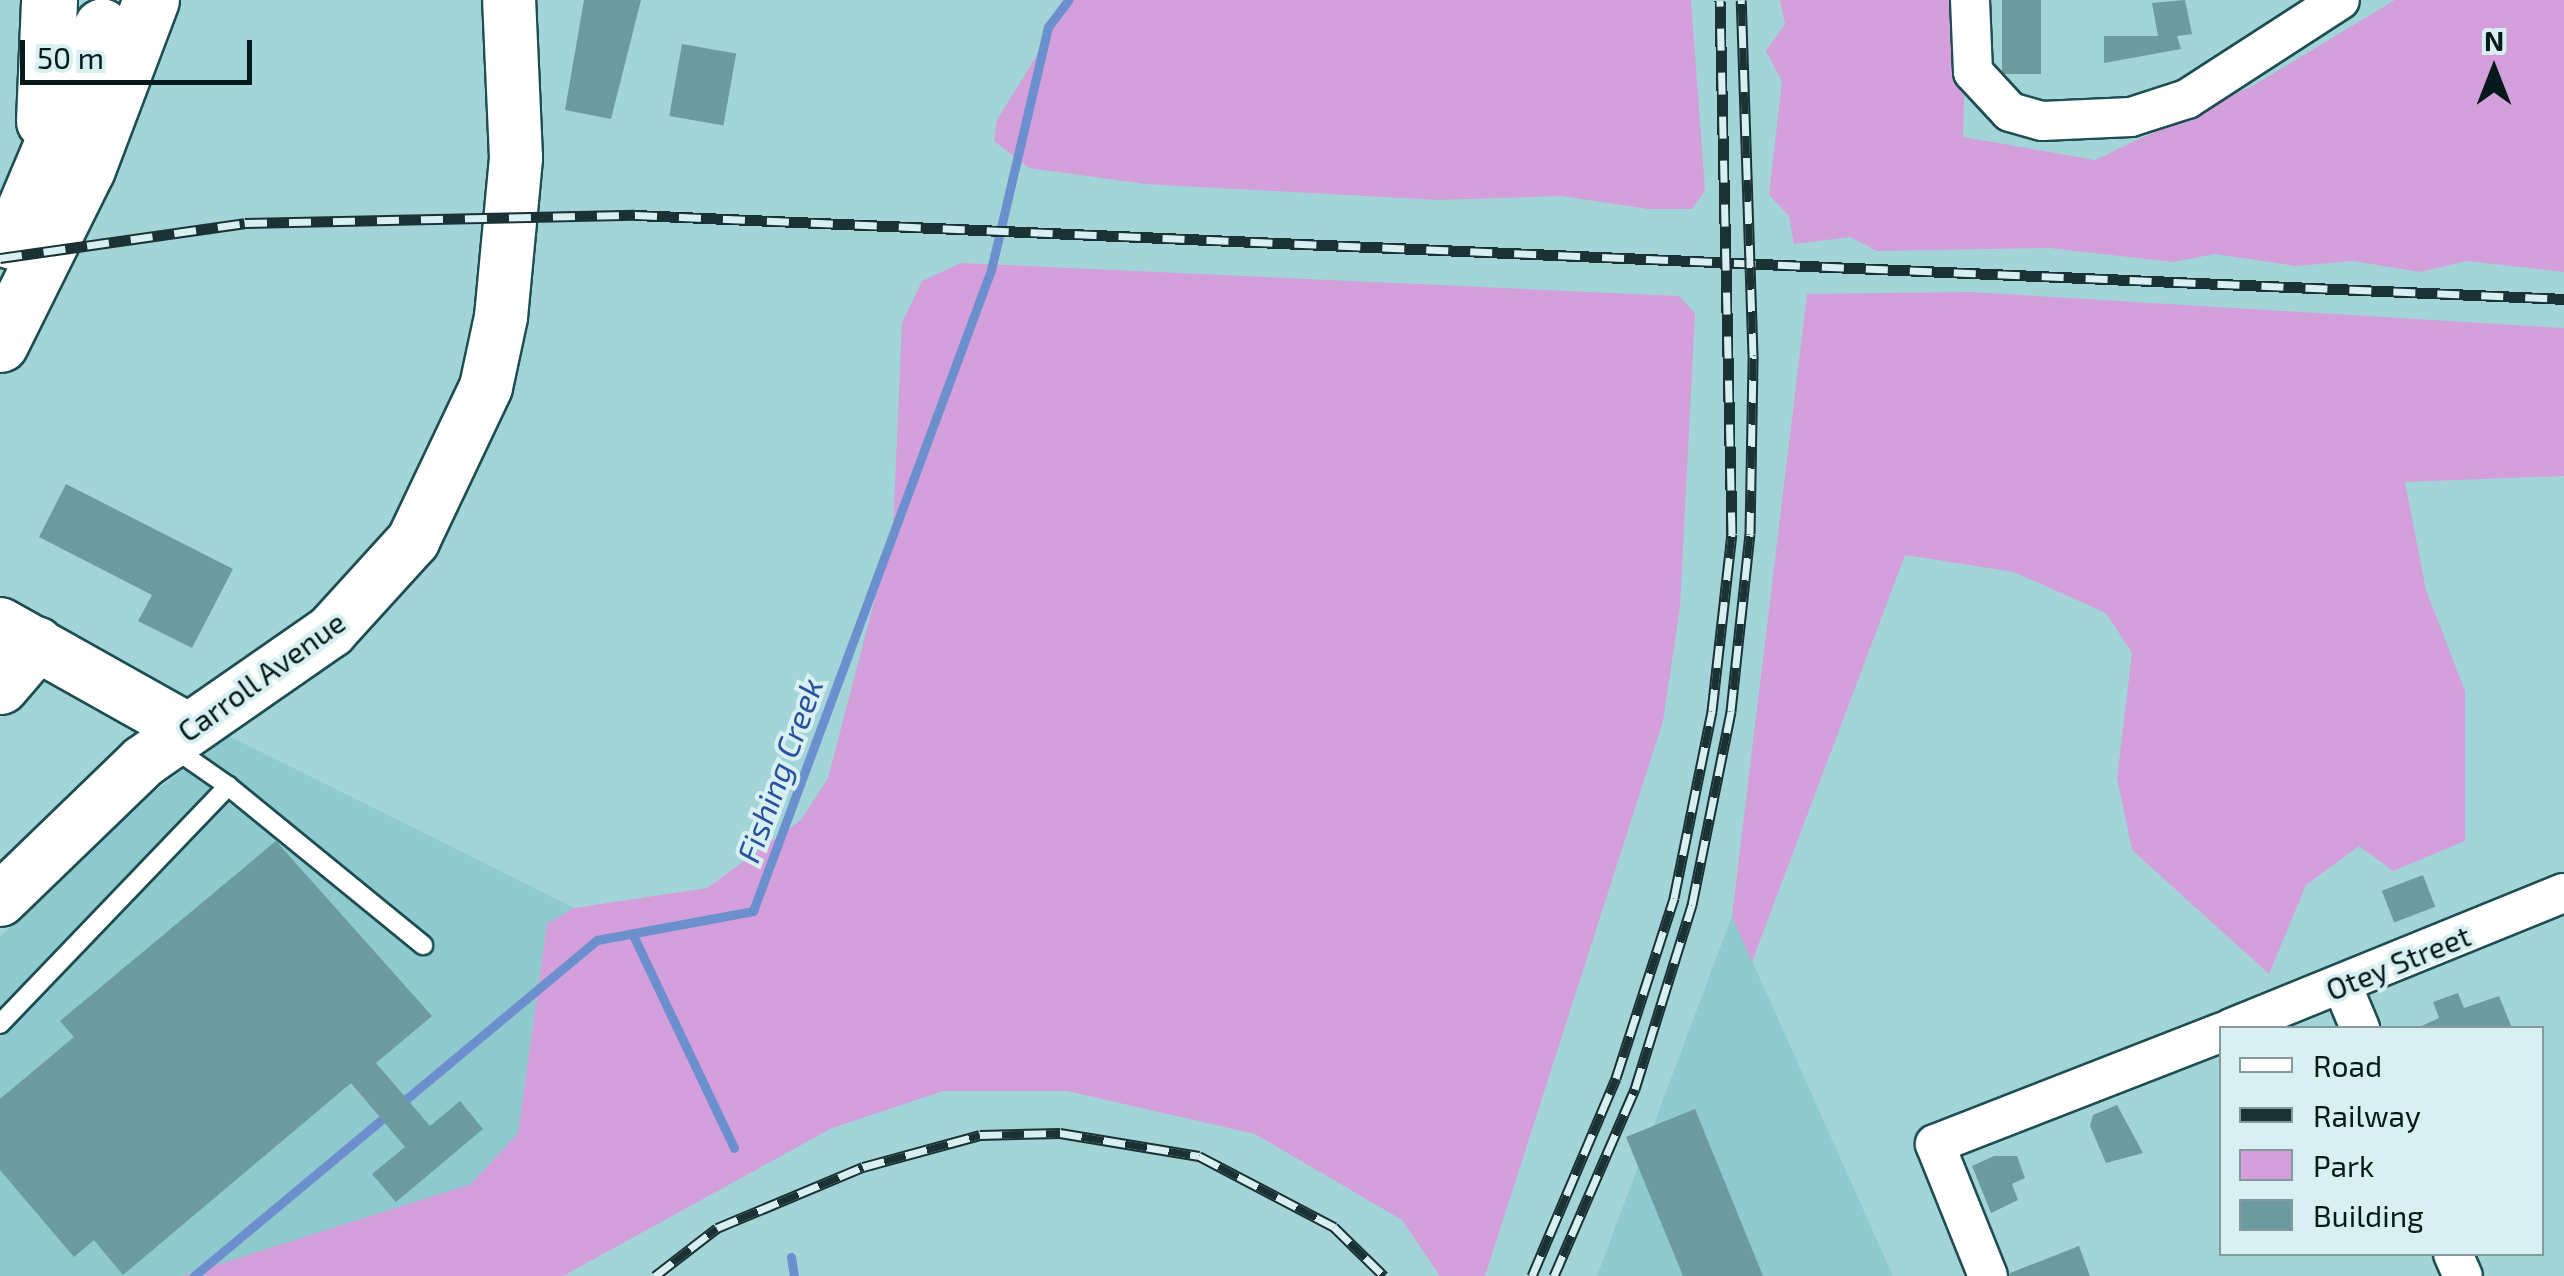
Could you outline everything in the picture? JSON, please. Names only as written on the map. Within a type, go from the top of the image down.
[{"type":"highway","points":[[36,189],[52,51],[48,0]]},
{"type":"highway","points":[[0,264],[36,189],[112,0]]},
{"type":"highway","points":[[0,344],[87,169],[150,0]]},
{"type":"highway","points":[[0,686],[18,634]]},
{"type":"street","name":"Carroll Avenue","points":[[0,900],[177,736],[283,667],[369,592],[413,541],[486,388],[516,158],[509,0]]},
{"type":"street","points":[[1970,0],[1973,72],[2010,112],[2091,121],[2187,99],[2340,0]]},
{"type":"street","points":[[18,634],[177,736]]},
{"type":"street","name":"Otey Street","points":[[2236,1026],[2564,893]]},
{"type":"street","points":[[2342,985],[2359,1026]]},
{"type":"street","points":[[1988,1276],[1935,1144],[2219,1033]]},
{"type":"lane","points":[[177,736],[228,786],[423,945]]},
{"type":"lane","points":[[0,1024],[228,786]]},
{"type":"shaded area","points":[[229,736],[574,908],[547,924],[518,1133],[471,1184],[408,1211],[181,1276],[0,1276],[0,937],[111,824]]},
{"type":"shaded area","points":[[1732,916],[1893,1276],[1597,1276]]},
{"type":"green space","points":[[1071,0],[1691,0],[1705,190],[1692,209],[1648,209],[1562,196],[1439,200],[1145,184],[1029,168],[994,141],[997,120]]},
{"type":"green space","points":[[1780,0],[1954,0],[1965,63],[1963,137],[2095,160],[2254,85],[2395,0],[2564,0],[2564,272],[2467,261],[2420,272],[2353,261],[2296,266],[2215,254],[2173,262],[2049,248],[1877,251],[1850,237],[1794,244],[1789,216],[1769,195],[1782,81],[1766,51],[1785,24]]},
{"type":"green space","points":[[961,263],[1679,296],[1695,313],[1680,607],[1663,721],[1485,1276],[1440,1276],[1402,1220],[1255,1134],[1067,1091],[943,1091],[832,1128],[563,1276],[182,1276],[471,1184],[518,1133],[547,924],[574,908],[707,888],[801,820],[828,778],[893,529],[902,323],[922,281]]},
{"type":"green space","points":[[1971,292],[2564,328],[2564,476],[2405,482],[2426,590],[2465,691],[2465,841],[2393,871],[2359,846],[2306,885],[2269,974],[2132,850],[2117,778],[2132,653],[2106,613],[2014,572],[1905,555],[1752,962],[1732,916],[1807,294]]},
{"type":"building","points":[[584,0],[641,0],[611,119],[565,110]]},
{"type":"building","points":[[2002,0],[2041,0],[2041,74],[2002,74]]},
{"type":"building","points":[[2185,0],[2192,34],[2177,36],[2181,49],[2104,63],[2104,36],[2158,36],[2152,3]]},
{"type":"building","points":[[682,44],[736,54],[723,125],[669,116]]},
{"type":"building","points":[[66,484],[233,569],[192,648],[138,621],[152,595],[39,537]]},
{"type":"building","points":[[276,841],[432,1016],[376,1063],[430,1126],[460,1101],[483,1129],[396,1202],[372,1174],[405,1147],[351,1083],[123,1275],[94,1240],[74,1257],[0,1170],[0,1099],[74,1037],[60,1021]]},
{"type":"building","points":[[2423,875],[2435,907],[2394,923],[2382,891]]},
{"type":"building","points":[[2458,993],[2464,1008],[2499,996],[2511,1026],[2421,1026],[2439,1018],[2433,1002]]},
{"type":"building","points":[[2117,1105],[2143,1153],[2106,1163],[2090,1126],[2093,1115]]},
{"type":"building","points":[[1695,1109],[1763,1276],[1683,1276],[1626,1137]]},
{"type":"building","points":[[1994,1156],[2017,1156],[2025,1178],[2012,1184],[2018,1200],[1991,1213],[1972,1166]]},
{"type":"building","points":[[2079,1246],[2090,1276],[2010,1276],[2010,1273]]},
{"type":"waterway","name":"Fishing Creek","points":[[194,1276],[597,940],[753,911],[991,270],[1048,27],[1068,0]]},
{"type":"waterway","points":[[632,933],[734,1148]]},
{"type":"waterway","points":[[791,1257],[794,1276]]},
{"type":"railway","points":[[1532,1276],[1616,1078],[1674,898],[1712,711],[1732,534],[1720,0]]},
{"type":"railway","points":[[1554,1276],[1635,1089],[1692,905],[1731,711],[1750,534],[1753,355],[1741,0]]},
{"type":"railway","points":[[0,258],[245,223],[635,215],[2564,299]]},
{"type":"railway","points":[[655,1276],[717,1228],[863,1167],[980,1135],[1060,1133],[1199,1156],[1334,1227],[1384,1276]]}]
